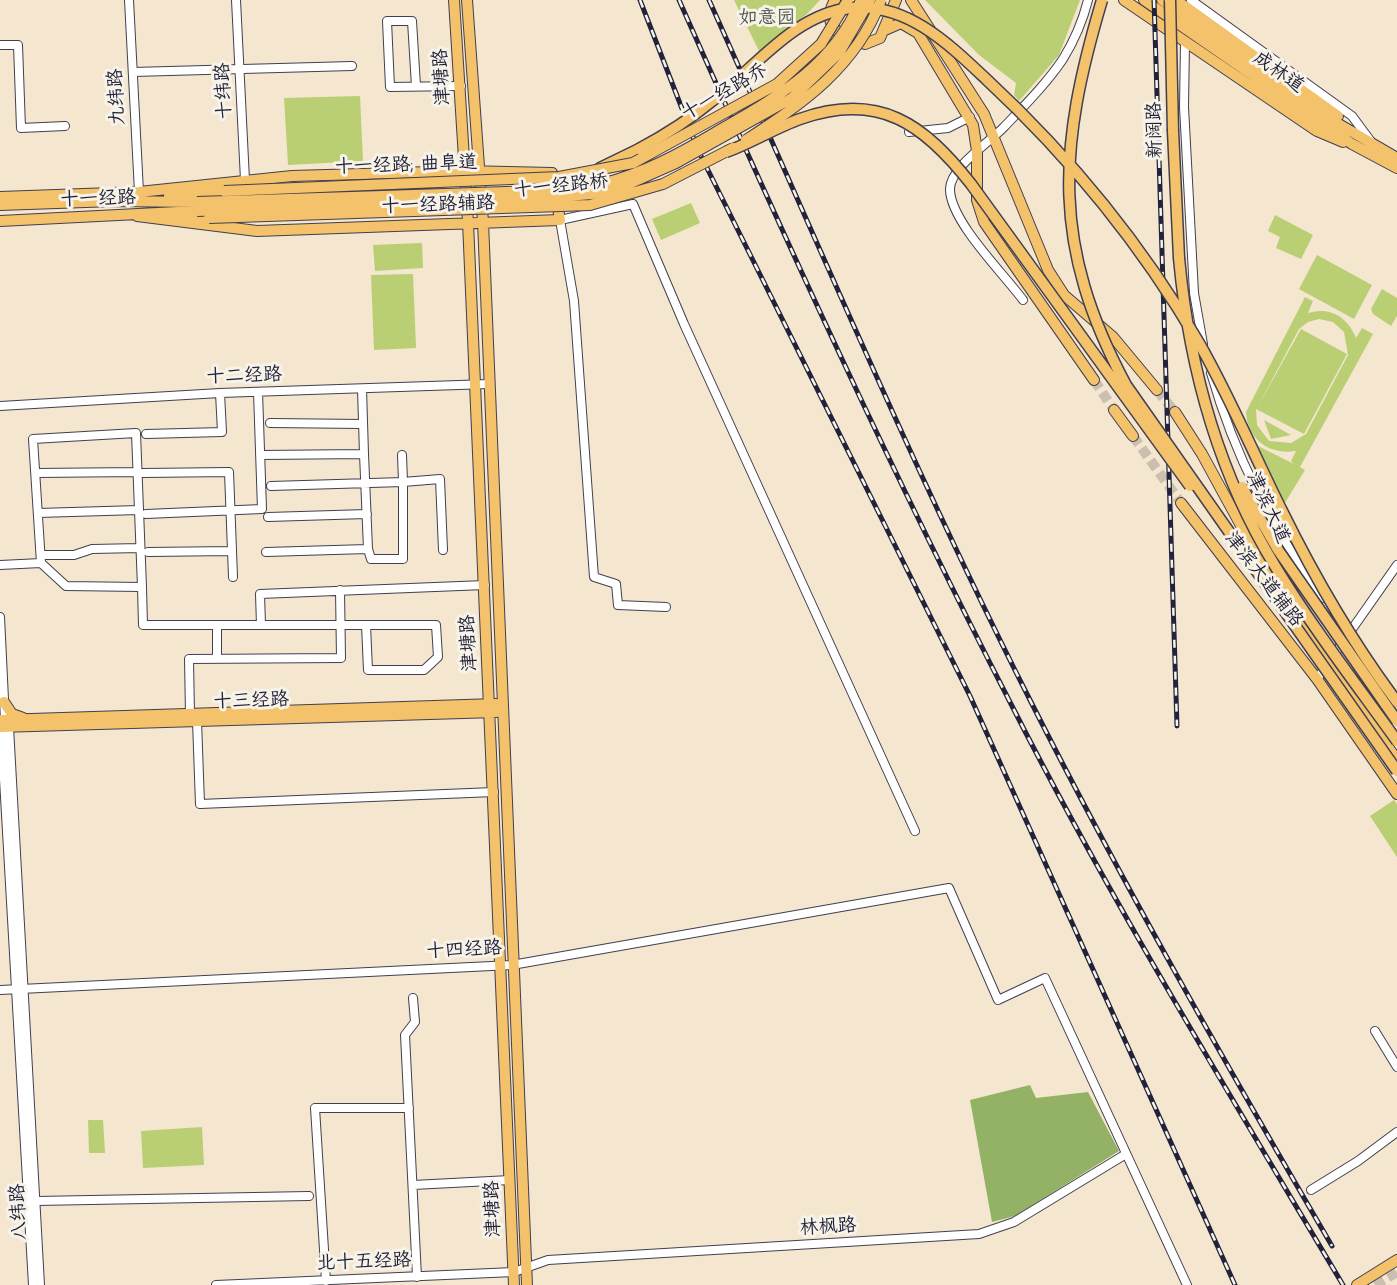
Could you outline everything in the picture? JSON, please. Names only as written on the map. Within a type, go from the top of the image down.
[{"type":"highway","points":[[1102,0],[1082,72],[1067,159],[1069,225],[1081,279],[1103,342],[1126,385],[1259,568]]},
{"type":"highway","name":"新阔路","points":[[1170,0],[1179,258]]},
{"type":"highway","points":[[589,173],[685,122],[786,37],[818,17],[850,8],[871,7],[901,15],[925,28],[971,64],[1061,154],[1146,260],[1214,371],[1320,583],[1359,649],[1397,702]]},
{"type":"highway","points":[[726,152],[798,119],[852,108],[890,114],[929,137],[971,184],[1151,436],[1259,568]]},
{"type":"highway","name":"津滨大道","points":[[1179,258],[1184,312],[1196,374],[1246,512],[1274,565],[1397,741]]},
{"type":"highway","points":[[1225,459],[1278,550],[1397,720]]},
{"type":"highway","name":"津滨大道","points":[[1259,568],[1397,771]]},
{"type":"main road","name":"津塘路","points":[[454,0],[468,222],[489,712]]},
{"type":"main road","name":"津塘路","points":[[467,0],[477,172],[483,222],[502,708],[494,792],[514,1285]]},
{"type":"main road","points":[[835,0],[828,20],[845,36],[871,44],[885,30],[901,23],[918,33],[970,117],[977,151],[975,188],[984,222],[1094,380]]},
{"type":"main road","name":"十一经路乔","points":[[589,173],[646,158],[776,84],[821,44],[848,0]]},
{"type":"main road","name":"十一经路桥","points":[[197,206],[537,191],[619,179],[673,156],[793,87],[830,51],[860,0]]},
{"type":"main road","name":"十一经路桥","points":[[197,206],[528,199],[592,194],[624,186],[677,163],[792,98],[839,53],[870,0]]},
{"type":"main road","name":"十一经路桥","points":[[137,216],[209,218],[590,205],[663,184],[726,152],[780,118],[828,81],[851,55],[881,0]]},
{"type":"main road","points":[[885,30],[896,0]]},
{"type":"main road","points":[[1124,0],[1326,137],[1352,144]]},
{"type":"main road","name":"成林道","points":[[1144,0],[1352,144],[1397,168]]},
{"type":"main road","name":"成林道","points":[[1162,0],[1303,100],[1375,146]]},
{"type":"main road","points":[[1176,0],[1375,146],[1397,158]]},
{"type":"main road","points":[[912,1],[995,135],[1048,270],[1064,295],[1113,337],[1157,390]]},
{"type":"main road","name":"十一经路辅路","points":[[0,197],[139,192],[245,180],[465,172],[552,173],[561,220],[257,231],[137,216]]},
{"type":"main road","name":"十一经路; 曲阜道","points":[[114,201],[225,191],[559,177],[589,173]]},
{"type":"main road","name":"十一经路","points":[[0,205],[114,201],[197,206]]},
{"type":"main road","name":"十一经路","points":[[0,221],[137,216],[197,206]]},
{"type":"main road","points":[[1114,410],[1133,436]]},
{"type":"main road","name":"津滨大道","points":[[1175,412],[1202,454],[1259,568]]},
{"type":"main road","name":"津滨大道辅路","points":[[1181,503],[1317,679],[1397,794]]},
{"type":"main road","points":[[1259,568],[1397,760]]},
{"type":"main road","points":[[4,702],[12,714],[26,719]]},
{"type":"main road","points":[[3,723],[4,702]]},
{"type":"main road","name":"十三经路","points":[[3,723],[460,709],[489,712],[502,708]]},
{"type":"main road","points":[[460,709],[482,720],[498,738]]},
{"type":"main road","points":[[489,712],[498,738]]},
{"type":"main road","name":"十三经路","points":[[3,723],[26,719],[193,717]]},
{"type":"main road","name":"津塘路","points":[[498,738],[527,1285]]},
{"type":"main road","points":[[1357,1285],[1397,1259]]},
{"type":"street","name":"九纬路","points":[[129,0],[139,192]]},
{"type":"street","name":"十纬路","points":[[236,0],[245,180]]},
{"type":"street","points":[[1023,300],[956,211],[950,190],[952,179],[1062,59],[1088,0]]},
{"type":"street","points":[[1191,0],[1201,4],[1352,116],[1375,146]]},
{"type":"street","points":[[416,86],[412,21],[387,21],[390,87],[461,86]]},
{"type":"street","points":[[1185,42],[1194,293],[1199,330],[1216,391],[1250,474],[1281,538],[1397,695]]},
{"type":"street","points":[[0,45],[18,45],[20,128],[65,126]]},
{"type":"street","points":[[1184,67],[1192,56],[1207,56]]},
{"type":"street","points":[[133,72],[352,66]]},
{"type":"street","points":[[909,132],[948,128],[970,117]]},
{"type":"street","points":[[666,607],[618,605],[616,584],[594,578],[574,301],[561,220],[633,204],[684,324],[915,831]]},
{"type":"street","name":"十二经路","points":[[0,406],[220,393],[489,384]]},
{"type":"street","points":[[362,389],[368,549],[371,559],[403,559],[402,455]]},
{"type":"street","points":[[38,513],[262,509],[258,392]]},
{"type":"street","points":[[146,434],[222,432],[220,393]]},
{"type":"street","points":[[270,423],[363,424]]},
{"type":"street","points":[[142,587],[66,586],[41,559],[33,439],[136,433],[144,550],[143,625],[218,625],[261,625],[340,625],[366,625],[436,625],[438,657],[424,670],[368,670],[366,625]]},
{"type":"street","points":[[260,455],[364,454]]},
{"type":"street","points":[[36,473],[229,472],[233,577]]},
{"type":"street","points":[[271,486],[440,479],[443,550]]},
{"type":"street","points":[[268,517],[367,514]]},
{"type":"street","points":[[0,565],[74,555],[92,549],[232,551]]},
{"type":"street","points":[[266,552],[368,549]]},
{"type":"street","points":[[1317,679],[1397,565]]},
{"type":"street","points":[[261,625],[260,594],[485,586]]},
{"type":"street","points":[[340,590],[341,658],[189,659],[200,804],[494,792]]},
{"type":"street","points":[[0,617],[4,702]]},
{"type":"street","points":[[217,659],[218,625]]},
{"type":"street","name":"八纬路","points":[[3,723],[40,1285]]},
{"type":"street","name":"十四经路","points":[[0,990],[512,965],[924,890],[949,888],[998,1000],[1045,978],[1126,1154]]},
{"type":"street","name":"八纬路","points":[[20,989],[33,1285]]},
{"type":"street","points":[[413,998],[415,1022],[405,1035],[417,1277]]},
{"type":"street","points":[[1375,1031],[1397,1067]]},
{"type":"street","points":[[326,1281],[315,1108],[409,1108]]},
{"type":"street","points":[[1311,1190],[1358,1161],[1397,1132]]},
{"type":"street","points":[[1126,1154],[1149,1197],[1187,1285]]},
{"type":"street","name":"林枫路","points":[[514,1272],[526,1270],[537,1262],[548,1260],[979,1234],[1014,1222],[1126,1154]]},
{"type":"street","points":[[413,1185],[510,1180]]},
{"type":"street","points":[[36,1201],[309,1196]]},
{"type":"street","name":"北十五经路","points":[[216,1285],[514,1272]]},
{"type":"green space","name":"如意园","points":[[734,0],[820,0],[807,14],[759,51]]},
{"type":"green space","points":[[925,0],[1080,0],[1059,55],[1019,101],[1014,95],[1016,83],[979,55]]},
{"type":"green space","points":[[360,96],[363,161],[288,165],[284,98]]},
{"type":"green space","points":[[691,203],[700,223],[661,240],[652,219]]},
{"type":"green space","points":[[1275,215],[1313,235],[1301,259],[1276,248],[1280,237],[1268,231]]},
{"type":"green space","points":[[422,243],[423,268],[375,271],[373,245]]},
{"type":"green space","points":[[1317,255],[1372,285],[1354,319],[1299,289]]},
{"type":"green space","points":[[413,274],[416,348],[374,350],[371,275]]},
{"type":"green space","points":[[1382,289],[1397,298],[1397,316],[1391,326],[1373,314],[1371,309]]},
{"type":"green space","points":[[1305,297],[1313,301],[1308,313],[1324,311],[1337,315],[1348,324],[1356,338],[1362,328],[1373,334],[1300,467],[1305,470],[1283,506],[1256,445],[1294,464],[1291,461],[1296,451],[1277,451],[1262,444],[1251,430],[1246,412]],"holes":[[[1319,319],[1333,322],[1344,332],[1348,355],[1306,434],[1291,443],[1269,441],[1257,425],[1256,409],[1304,434],[1347,354],[1301,329],[1257,408],[1299,329],[1308,322]]]},
{"type":"green space","points":[[1264,420],[1291,435],[1271,439]]},
{"type":"green space","points":[[1394,800],[1397,804],[1397,857],[1370,816]]},
{"type":"green space","points":[[1030,1085],[1036,1098],[1088,1092],[1119,1151],[1015,1216],[992,1222],[970,1100]]},
{"type":"green space","points":[[88,1120],[103,1120],[105,1153],[89,1153]]},
{"type":"green space","points":[[202,1127],[204,1165],[143,1168],[141,1131]]},
{"type":"tunnel","points":[[1094,380],[1114,410]]},
{"type":"tunnel","points":[[1157,390],[1175,412]]},
{"type":"tunnel","points":[[1133,436],[1181,503]]},
{"type":"tunnel","points":[[1375,1285],[1397,1272]]},
{"type":"railway","points":[[640,0],[698,150],[970,696],[1235,1285]]},
{"type":"railway","points":[[679,0],[840,354],[1011,704],[1130,925],[1343,1285]]},
{"type":"railway","points":[[709,0],[905,440],[987,614],[1102,838],[1332,1246]]},
{"type":"railway","points":[[1154,0],[1177,726]]}]
